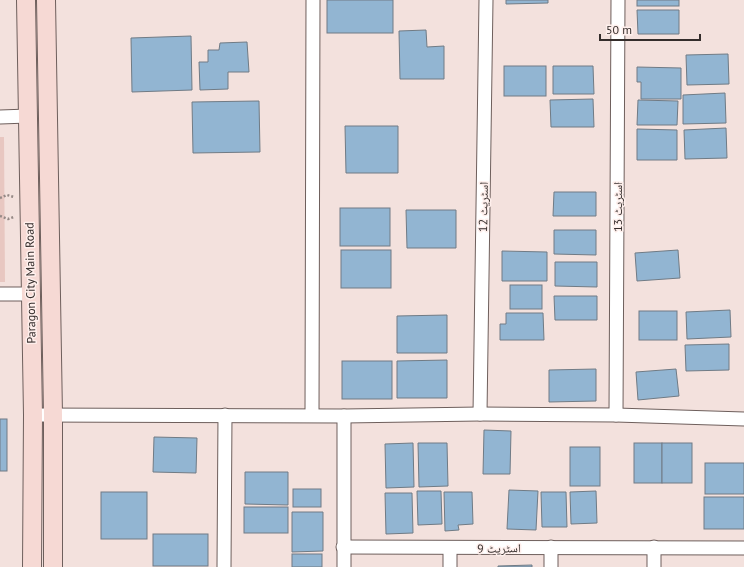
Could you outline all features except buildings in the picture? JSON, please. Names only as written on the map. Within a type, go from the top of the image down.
[{"type":"street","name":"Paragon City Main Road","points":[[26,0],[33,415],[32,567]]},
{"type":"street","name":"Paragon City Main Road","points":[[46,0],[53,415],[52,567]]},
{"type":"street","points":[[312,415],[313,0]]},
{"type":"street","name":"اسٹریٹ 12","points":[[480,414],[486,0]]},
{"type":"street","name":"اسٹریٹ 13","points":[[616,415],[618,0]]},
{"type":"street","points":[[0,117],[28,116]]},
{"type":"street","points":[[0,294],[30,294]]},
{"type":"street","points":[[33,415],[344,416],[480,414],[616,415],[744,419]]},
{"type":"street","points":[[224,567],[225,415]]},
{"type":"street","points":[[344,416],[344,567]]},
{"type":"street","name":"اسٹریٹ 9","points":[[344,547],[744,548]]},
{"type":"street","points":[[550,567],[551,547]]},
{"type":"street","points":[[654,547],[654,567]]},
{"type":"street","points":[[450,548],[450,567]]},
{"type":"path","points":[[0,198],[7,195],[12,195],[16,198]]},
{"type":"path","points":[[0,216],[8,219],[16,215]]},
{"type":"shaded area","points":[[0,137],[4,137],[5,282],[0,282]]}]
